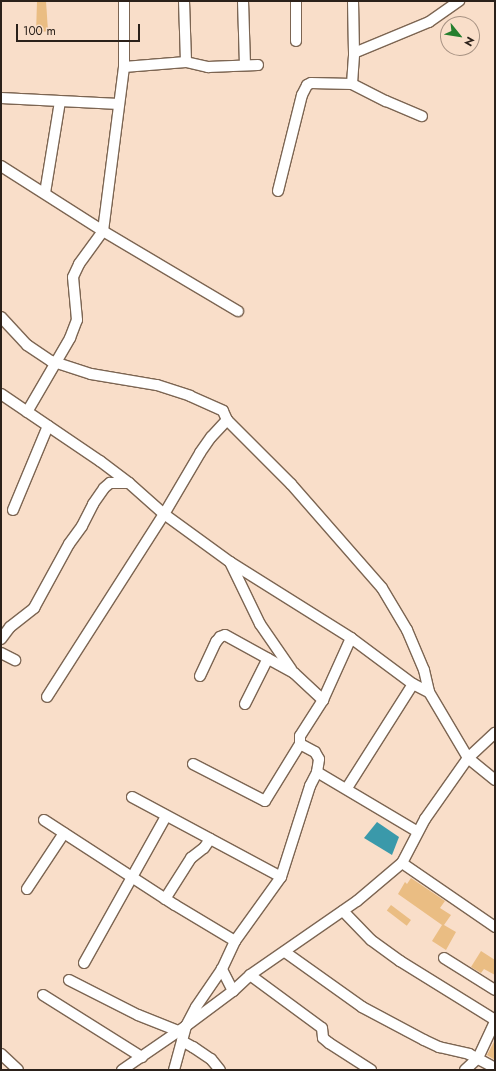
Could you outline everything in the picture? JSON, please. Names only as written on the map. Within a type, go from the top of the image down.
[{"type":"street","points":[[27,412],[70,338],[77,320],[72,285],[75,271],[104,231],[124,67],[124,1]]},
{"type":"street","points":[[184,1],[186,62]]},
{"type":"street","points":[[244,1],[245,65]]},
{"type":"street","points":[[296,1],[296,41]]},
{"type":"street","points":[[352,1],[354,54],[352,84]]},
{"type":"street","points":[[354,54],[428,22],[459,1]]},
{"type":"street","points":[[124,67],[186,62],[208,67],[258,65]]},
{"type":"street","points":[[278,191],[298,109],[307,85],[316,82],[352,84],[386,101],[422,116]]},
{"type":"street","points":[[1,98],[120,104]]},
{"type":"street","points":[[45,193],[60,101]]},
{"type":"street","points":[[1,166],[104,231],[238,312]]},
{"type":"street","points":[[1,317],[27,344],[56,362],[91,374],[157,385],[190,396],[223,411],[227,420],[291,484],[382,588],[407,630],[424,670],[429,692],[468,758],[495,780]]},
{"type":"street","points":[[1,394],[100,461],[129,483],[164,514],[230,562],[351,638],[413,684],[429,692]]},
{"type":"street","points":[[47,697],[164,514],[210,437],[227,420]]},
{"type":"street","points":[[14,510],[48,426]]},
{"type":"street","points":[[1,639],[10,627],[34,608],[70,544],[82,526],[93,504],[104,488],[110,483],[129,483]]},
{"type":"street","points":[[230,562],[260,624],[294,673],[323,700]]},
{"type":"street","points":[[200,676],[216,642],[220,637],[225,635],[294,673]]},
{"type":"street","points":[[193,764],[265,801],[300,744],[304,728],[323,700],[351,638]]},
{"type":"street","points":[[1,654],[15,660]]},
{"type":"street","points":[[246,704],[268,658]]},
{"type":"street","points":[[347,788],[413,684]]},
{"type":"street","points":[[128,1069],[142,1057],[233,991],[250,975],[343,911],[402,863],[425,819],[468,758],[495,733]]},
{"type":"street","points":[[174,1070],[182,1041],[182,1028],[222,969],[235,941],[280,877],[310,786],[317,772],[319,759],[315,752],[300,744]]},
{"type":"street","points":[[317,772],[347,788],[418,832]]},
{"type":"street","points":[[132,797],[280,877]]},
{"type":"street","points":[[84,963],[166,816]]},
{"type":"street","points":[[44,820],[165,899],[235,941]]},
{"type":"street","points":[[27,889],[64,833]]},
{"type":"street","points":[[165,899],[191,858],[204,848],[210,839]]},
{"type":"street","points":[[402,863],[495,927]]},
{"type":"street","points":[[343,911],[370,940],[400,961],[495,1021],[478,1058],[465,1070]]},
{"type":"street","points":[[285,952],[362,1007],[439,1047],[469,1054],[495,1068]]},
{"type":"street","points":[[444,958],[495,990]]},
{"type":"street","points":[[222,969],[233,991]]},
{"type":"street","points":[[250,975],[322,1028],[323,1038],[329,1044],[371,1070]]},
{"type":"street","points":[[69,980],[138,1015],[182,1028]]},
{"type":"street","points":[[43,995],[142,1057]]},
{"type":"street","points":[[182,1041],[211,1059],[220,1070]]},
{"type":"street","points":[[1,1054],[18,1070]]},
{"type":"water","points":[[377,822],[399,837],[392,855],[364,838]]},
{"type":"building","points":[[37,1],[46,1],[48,31],[36,33]]},
{"type":"building","points":[[411,878],[445,901],[440,908],[451,915],[444,925],[456,932],[446,950],[432,941],[442,925],[398,894],[405,882],[407,884]]},
{"type":"building","points":[[391,905],[411,920],[407,926],[387,911]]},
{"type":"building","points":[[481,951],[495,960],[495,975],[484,969],[481,973],[471,967]]},
{"type":"building","points":[[495,1040],[495,1060],[487,1055]]}]
